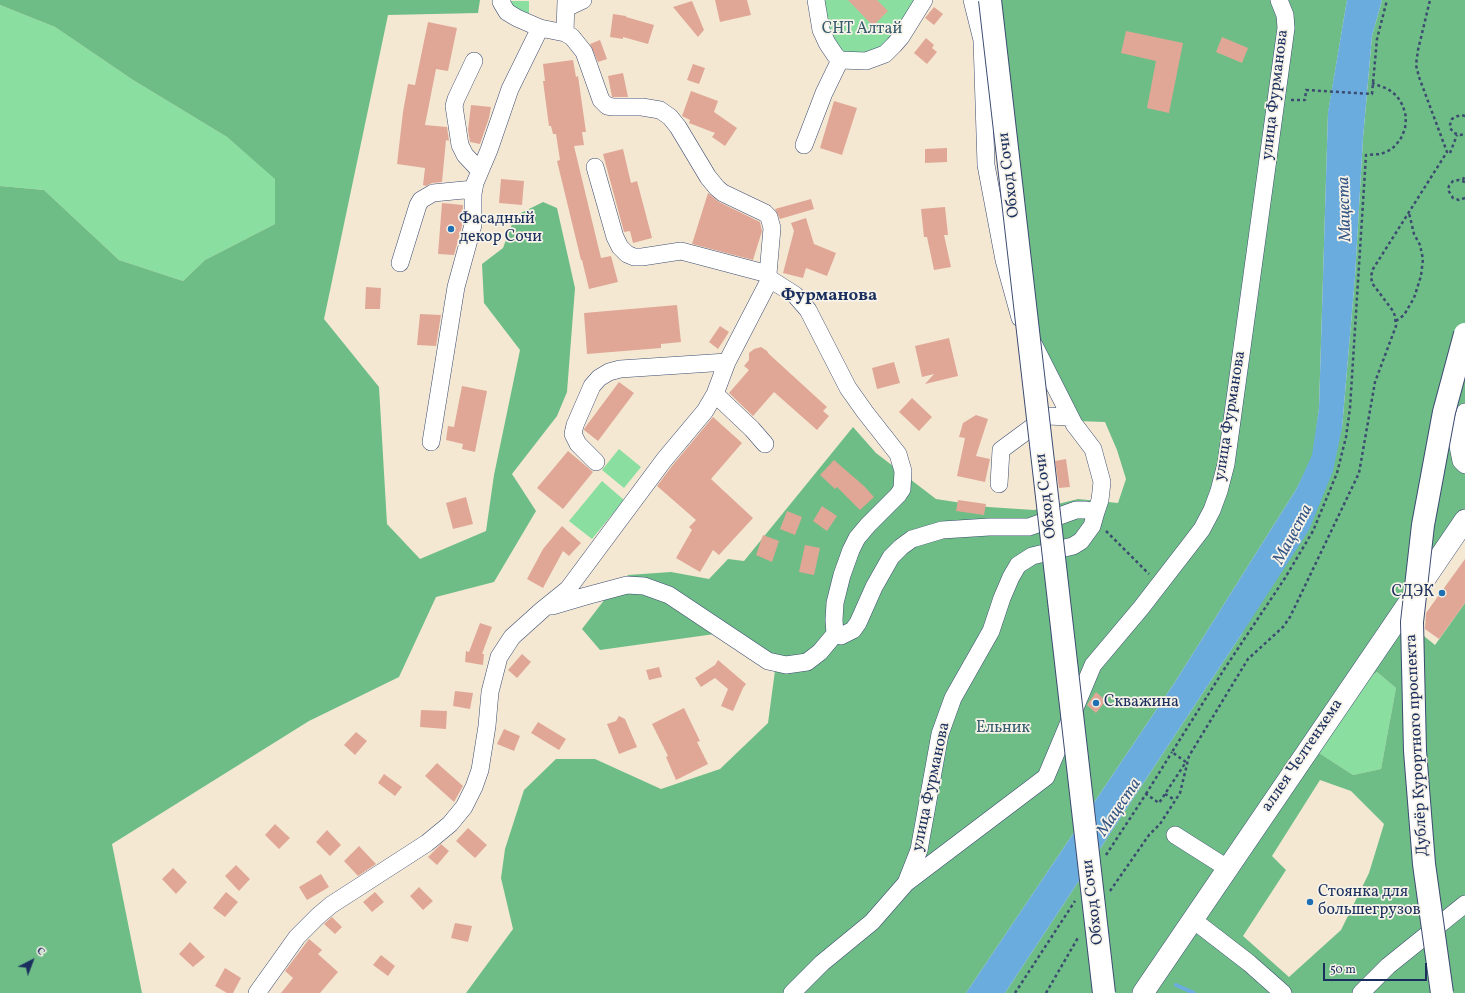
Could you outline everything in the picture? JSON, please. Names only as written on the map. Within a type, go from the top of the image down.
[{"type":"highway","name":"Обход Сочи","points":[[990,0],[1104,993]]},
{"type":"highway","name":"Дублёр Курортного проспекта","points":[[1442,993],[1424,864],[1415,751],[1412,622],[1422,525],[1444,412],[1465,334]]},
{"type":"main road","name":"аллея Челтенхема","points":[[1143,993],[1465,520]]},
{"type":"street","points":[[261,987],[297,938],[318,916],[331,905],[427,842],[450,824],[464,807],[474,787],[480,770],[487,726],[490,692],[499,657],[512,637],[568,589],[664,460],[705,411],[715,394],[727,362],[769,277],[772,228],[769,217],[765,213],[722,193],[708,177],[678,127],[670,117],[660,110],[642,106],[607,106],[601,100],[584,52],[572,37],[565,33],[540,28],[517,18],[507,12],[502,0]]},
{"type":"street","points":[[565,33],[566,4],[583,0]]},
{"type":"street","points":[[816,0],[821,30],[835,55],[840,60],[866,61],[885,54],[901,37],[924,0]]},
{"type":"street","name":"улица Фурманова","points":[[906,883],[919,850],[940,734],[953,698],[991,631],[1011,577],[1018,565],[1032,556],[1073,546],[1081,541],[1092,526],[1100,500],[1102,482],[1093,449],[1070,417],[1017,314],[1004,260],[986,166],[982,40],[972,0]]},
{"type":"street","name":"улица Фурманова","points":[[792,993],[822,963],[872,922],[906,883],[1046,777],[1093,665],[1159,585],[1202,529],[1212,510],[1219,492],[1226,464],[1286,28],[1285,15],[1279,0]]},
{"type":"street","points":[[431,442],[456,287],[473,225],[474,189],[510,89],[540,28]]},
{"type":"street","points":[[804,145],[824,93],[840,60]]},
{"type":"street","points":[[474,61],[454,106],[460,145],[465,154],[480,171]]},
{"type":"street","points":[[542,610],[586,596],[627,586],[644,586],[669,595],[768,662],[786,665],[807,662],[820,652],[835,634],[835,603],[842,575],[851,550],[868,524],[898,495],[902,489],[903,471],[898,454],[864,412],[848,388],[808,310],[795,295],[769,277],[681,251],[642,257],[634,257],[627,254],[620,247],[614,237],[595,167]]},
{"type":"street","points":[[400,263],[418,205],[421,200],[433,193],[474,189]]},
{"type":"street","points":[[596,462],[578,444],[573,434],[592,386],[599,378],[609,372],[620,369],[727,362]]},
{"type":"street","points":[[715,394],[752,429],[765,444]]},
{"type":"street","points":[[1465,412],[1457,441],[1461,461],[1465,465]]},
{"type":"street","points":[[999,484],[1001,450],[1048,416],[1070,417]]},
{"type":"street","points":[[835,634],[841,636],[852,630],[858,623],[874,587],[891,557],[912,539],[942,530],[989,527],[1029,527],[1076,510],[1086,510],[1095,516]]},
{"type":"street","points":[[1175,834],[1227,868]]},
{"type":"street","points":[[1361,993],[1388,966],[1465,904]]},
{"type":"street","points":[[1192,919],[1249,963],[1283,993]]},
{"type":"path","points":[[1305,100],[1306,90],[1372,94],[1377,39],[1387,0]]},
{"type":"path","points":[[1109,893],[1149,834],[1160,824],[1180,793],[1189,756],[1248,659],[1283,627],[1290,617],[1359,473],[1375,382],[1396,326],[1393,311],[1372,283],[1371,276],[1373,269],[1448,152],[1419,77],[1416,65],[1418,50],[1430,0]]},
{"type":"path","points":[[1172,752],[1186,762],[1159,803],[1147,796],[1172,752],[1285,578],[1313,531],[1337,473],[1346,437],[1350,408],[1366,155],[1381,154],[1392,149],[1400,140],[1405,129],[1406,117],[1403,106],[1397,96],[1388,89],[1372,83]]},
{"type":"path","points":[[1465,116],[1458,115],[1452,119],[1450,128],[1457,135],[1465,134]]},
{"type":"path","points":[[1450,153],[1457,135]]},
{"type":"path","points":[[1465,175],[1464,181],[1453,181],[1448,190],[1450,196],[1456,200],[1465,198]]},
{"type":"path","points":[[1396,321],[1404,315],[1414,298],[1421,276],[1423,259],[1420,244],[1414,234],[1409,213]]},
{"type":"path","points":[[1095,516],[1159,585]]},
{"type":"path","points":[[1165,794],[1175,800]]},
{"type":"path","points":[[1046,993],[1082,932]]},
{"type":"green space","points":[[0,0],[480,0],[478,13],[388,15],[324,319],[379,387],[387,524],[420,559],[486,531],[494,475],[520,350],[484,303],[482,264],[503,248],[515,216],[543,202],[557,208],[575,288],[567,392],[557,416],[512,474],[536,511],[494,582],[436,597],[399,677],[309,721],[112,844],[142,993],[0,993],[0,186],[44,190],[119,260],[183,281],[205,260],[275,224],[275,179],[227,137],[133,80],[55,27],[0,5]]},
{"type":"green space","name":"СНТ Алтай","points":[[816,0],[924,0],[894,45],[840,60]]},
{"type":"green space","name":"Ельник","points":[[1000,0],[1347,0],[1328,113],[1319,408],[1313,455],[1297,488],[1175,682],[966,993],[466,993],[513,929],[501,878],[505,849],[524,790],[556,759],[595,759],[661,789],[720,769],[768,723],[776,663],[729,632],[600,650],[582,629],[605,599],[628,575],[671,572],[709,579],[728,559],[744,561],[853,427],[876,453],[936,499],[988,507],[1034,510],[1078,499],[1118,503],[1126,479],[1117,450],[1105,422],[1077,421],[1039,343]]},
{"type":"green space","points":[[1382,0],[1465,0],[1465,520],[1399,616],[1435,645],[1465,603],[1465,993],[1005,993],[1241,635],[1342,428],[1355,277],[1363,138],[1372,36]],"holes":[[[1377,672],[1396,688],[1381,769],[1353,775],[1316,751],[1347,692]],[[1320,780],[1351,791],[1384,824],[1369,873],[1341,930],[1289,977],[1243,936],[1286,870],[1272,856]]]},
{"type":"green space","points":[[509,1],[529,1],[529,16],[515,12]]},
{"type":"green space","points":[[0,5],[55,27],[133,80],[227,137],[275,178],[275,224],[205,260],[183,281],[119,260],[44,190],[0,186]]},
{"type":"green space","points":[[619,449],[641,467],[624,488],[602,470]]},
{"type":"green space","points":[[602,481],[624,500],[592,539],[569,521]]},
{"type":"green space","points":[[1377,672],[1396,688],[1381,769],[1353,775],[1316,751],[1347,692]]},
{"type":"water","name":"Мацеста","points":[[1347,0],[1382,0],[1372,36],[1363,138],[1355,277],[1342,428],[1333,471],[1309,530],[1005,993],[966,993],[1175,682],[1297,488],[1312,455],[1319,408],[1328,112]]},
{"type":"building","points":[[715,0],[747,0],[751,15],[720,22]]},
{"type":"building","points":[[848,0],[877,0],[888,11],[873,26]]},
{"type":"building","points":[[692,1],[704,30],[698,37],[673,7]]},
{"type":"building","points":[[934,7],[943,14],[934,25],[925,18]]},
{"type":"building","points":[[613,14],[626,16],[654,25],[648,44],[623,37],[623,39],[610,37]]},
{"type":"building","points":[[428,22],[457,28],[448,71],[436,69],[425,125],[447,127],[449,141],[446,140],[442,182],[432,183],[426,186],[423,185],[425,168],[397,164],[408,84],[415,85]]},
{"type":"building","points":[[1126,31],[1183,43],[1169,113],[1147,108],[1156,61],[1121,53]]},
{"type":"building","points":[[1222,37],[1248,48],[1242,63],[1216,52]]},
{"type":"building","points":[[926,38],[934,45],[932,48],[937,52],[927,64],[914,53]]},
{"type":"building","points":[[600,40],[607,59],[598,62],[590,44]]},
{"type":"building","points":[[573,60],[576,77],[578,76],[586,132],[582,132],[584,145],[574,146],[601,258],[611,256],[618,282],[589,289],[557,161],[560,160],[556,134],[553,134],[551,126],[549,126],[543,81],[545,81],[543,64]]},
{"type":"building","points":[[693,64],[705,68],[699,84],[687,80]]},
{"type":"building","points":[[623,73],[628,97],[612,97],[608,76]]},
{"type":"building","points":[[691,91],[718,101],[714,112],[737,128],[725,146],[712,137],[715,133],[689,123],[690,120],[682,116]]},
{"type":"building","points":[[834,101],[857,108],[842,155],[820,148]]},
{"type":"building","points":[[471,105],[491,107],[489,118],[480,144],[470,142],[468,130]]},
{"type":"building","points":[[947,148],[947,162],[925,163],[925,149]]},
{"type":"building","points":[[623,149],[631,183],[637,181],[652,238],[633,243],[630,231],[624,232],[603,154]]},
{"type":"building","points":[[501,179],[524,181],[522,205],[499,203]]},
{"type":"building","points":[[708,193],[719,202],[760,222],[762,231],[753,260],[692,244]]},
{"type":"building","points":[[811,199],[814,209],[780,219],[775,209]]},
{"type":"building","name":"Фасадный декор Сочи","points":[[442,203],[463,205],[462,226],[454,255],[438,254]]},
{"type":"building","points":[[945,207],[948,235],[944,235],[951,267],[934,270],[927,237],[924,237],[921,209]]},
{"type":"building","points":[[806,218],[814,244],[836,253],[827,276],[806,268],[803,278],[783,273],[794,231],[791,223]]},
{"type":"building","points":[[366,287],[381,288],[380,309],[365,309]]},
{"type":"building","points":[[677,305],[681,342],[661,344],[661,348],[587,354],[584,313]]},
{"type":"building","points":[[420,314],[441,315],[436,346],[417,345]]},
{"type":"building","points":[[720,326],[729,332],[718,349],[709,342]]},
{"type":"building","points":[[949,338],[958,376],[925,384],[934,374],[922,377],[915,346]]},
{"type":"building","points":[[761,347],[827,407],[823,411],[829,416],[817,430],[774,392],[753,416],[729,393],[749,370],[744,366],[749,360],[749,353],[754,349]]},
{"type":"building","points":[[894,362],[900,383],[877,389],[872,368]]},
{"type":"building","points":[[619,382],[634,393],[598,441],[584,429]]},
{"type":"building","points":[[462,386],[487,391],[475,452],[462,449],[463,444],[446,440],[448,426],[454,427]]},
{"type":"building","points":[[912,398],[932,417],[919,431],[899,412]]},
{"type":"building","points":[[976,415],[988,419],[976,456],[990,459],[985,482],[957,476],[965,438],[959,437],[963,423]]},
{"type":"building","points":[[713,417],[742,443],[711,479],[753,518],[719,555],[713,550],[700,572],[676,558],[692,530],[689,527],[696,520],[657,486]]},
{"type":"building","points":[[568,451],[593,472],[563,509],[537,488]]},
{"type":"building","points":[[1066,459],[1070,487],[1059,488],[1055,461]]},
{"type":"building","points":[[834,460],[864,486],[874,497],[860,510],[837,487],[835,489],[820,475]]},
{"type":"building","points":[[466,497],[473,524],[453,529],[446,503]]},
{"type":"building","points":[[958,500],[986,504],[984,515],[956,511]]},
{"type":"building","points":[[822,506],[837,516],[827,531],[813,521]]},
{"type":"building","points":[[787,511],[802,517],[795,535],[780,529]]},
{"type":"building","points":[[562,526],[581,543],[569,556],[563,551],[543,588],[527,579],[543,549]]},
{"type":"building","points":[[763,535],[779,541],[772,562],[756,555]]},
{"type":"building","points":[[805,545],[820,548],[814,575],[799,572]]},
{"type":"building","points":[[1465,559],[1465,603],[1439,639],[1425,629],[1426,613]]},
{"type":"building","points":[[480,623],[492,627],[482,654],[484,654],[483,665],[465,662],[466,651],[469,652]]},
{"type":"building","points":[[522,654],[531,662],[517,678],[508,670]]},
{"type":"building","points":[[718,660],[746,684],[733,711],[721,706],[728,689],[715,678],[701,687],[695,678],[715,665]]},
{"type":"building","points":[[659,667],[662,677],[649,680],[646,670]]},
{"type":"building","points":[[455,691],[473,693],[470,709],[453,706]]},
{"type":"building","name":"Скважина","points":[[1096,692],[1106,701],[1096,713],[1087,705]]},
{"type":"building","points":[[684,708],[700,741],[697,742],[708,764],[676,780],[666,757],[668,756],[652,724]]},
{"type":"building","points":[[421,710],[447,711],[446,729],[420,727]]},
{"type":"building","points":[[619,716],[625,719],[637,747],[619,754],[607,724],[616,721]]},
{"type":"building","points":[[538,722],[566,739],[559,750],[531,733]]},
{"type":"building","points":[[504,729],[520,736],[514,751],[497,744]]},
{"type":"building","points":[[356,732],[367,741],[355,755],[344,745]]},
{"type":"building","points":[[437,763],[463,786],[454,802],[425,776]]},
{"type":"building","points":[[384,774],[402,787],[395,796],[378,783]]},
{"type":"building","points":[[275,824],[290,838],[279,849],[265,835]]},
{"type":"building","points":[[468,828],[487,845],[475,858],[456,841]]},
{"type":"building","points":[[327,830],[341,845],[330,856],[316,842]]},
{"type":"building","points":[[441,844],[449,851],[437,865],[428,857]]},
{"type":"building","points":[[359,846],[376,864],[358,876],[344,861]]},
{"type":"building","points":[[236,865],[250,879],[239,891],[225,876]]},
{"type":"building","points":[[173,868],[187,882],[176,894],[162,879]]},
{"type":"building","points":[[321,874],[329,887],[307,900],[299,887]]},
{"type":"building","points":[[419,887],[433,901],[423,910],[410,896]]},
{"type":"building","points":[[226,892],[238,902],[225,917],[213,908]]},
{"type":"building","points":[[375,892],[384,902],[372,912],[363,902]]},
{"type":"building","points":[[332,917],[342,927],[335,934],[324,924]]},
{"type":"building","points":[[455,923],[472,926],[468,942],[451,938]]},
{"type":"building","points":[[309,939],[322,950],[318,954],[338,972],[320,993],[281,993],[293,978],[285,971]]},
{"type":"building","points":[[190,942],[205,957],[193,967],[179,954]]},
{"type":"building","points":[[381,955],[395,966],[388,976],[373,965]]},
{"type":"building","points":[[225,968],[241,978],[233,993],[227,993],[215,986]]},
{"type":"waterway","points":[[1176,985],[1194,993]]},
{"type":"place","name":"Фасадный декор Сочи","points":[[451,229]]},
{"type":"place","name":"СДЭК","points":[[1442,593]]},
{"type":"place","name":"Скважина","points":[[1096,703]]},
{"type":"place","name":"Стоянка для большегрузов","points":[[1310,902]]},
{"type":"district","name":"Фурманова","points":[[829,297]]}]
